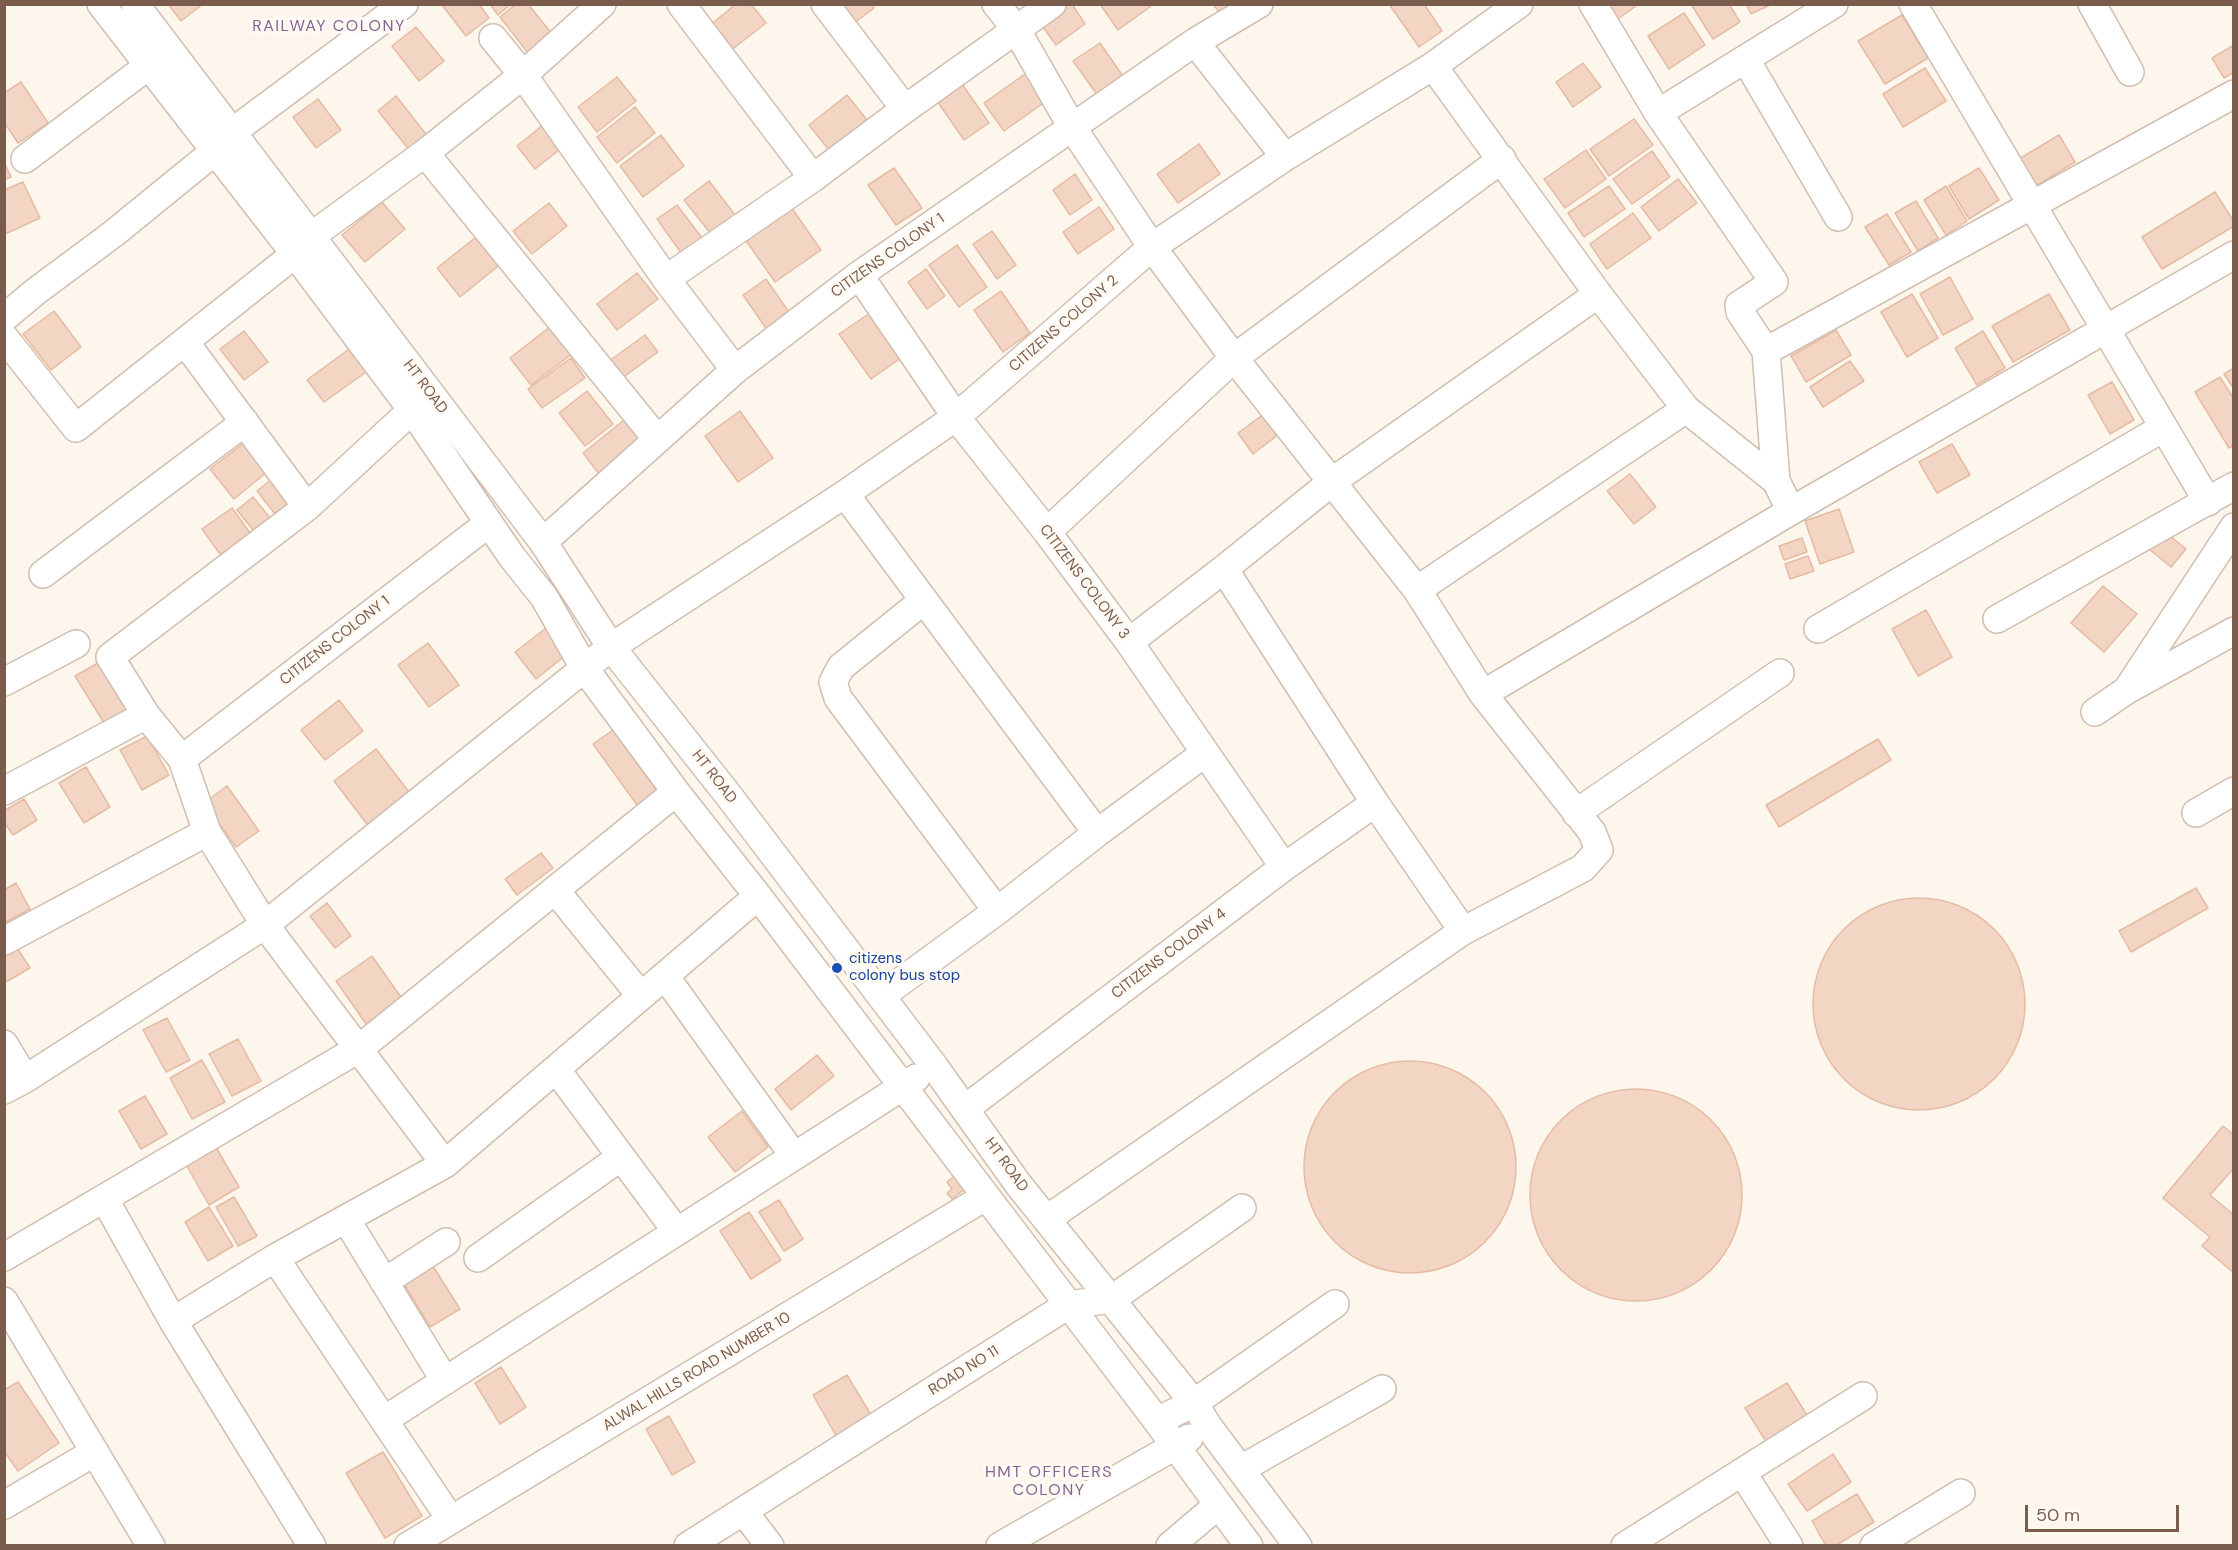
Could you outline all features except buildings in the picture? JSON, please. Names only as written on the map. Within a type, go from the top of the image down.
[{"type":"street","name":"HT ROAD","points":[[101,4],[148,66],[223,142]]},
{"type":"street","name":"HT ROAD","points":[[135,4],[223,142],[303,245],[543,542],[611,647],[729,796],[966,1108],[1018,1184],[1194,1402],[1208,1426],[1298,1545]]},
{"type":"street","points":[[4,318],[113,234],[223,142],[404,4]]},
{"type":"street","points":[[4,337],[76,428],[303,245],[523,75],[602,4]]},
{"type":"street","points":[[681,4],[813,178]]},
{"type":"street","points":[[825,4],[905,109]]},
{"type":"street","points":[[996,4],[1016,29],[1072,127],[1152,247],[1234,358],[1417,590],[1484,694],[1592,832],[1599,850],[1583,868],[1463,931],[1047,1219]]},
{"type":"street","points":[[666,279],[813,178],[1052,4]]},
{"type":"street","name":"CITIZENS COLONY 1","points":[[543,542],[735,370],[859,275],[1195,42],[1259,4]]},
{"type":"street","name":"CITIZENS COLONY 2","points":[[15,1084],[265,925],[611,647],[845,494],[956,417],[1152,247],[1284,157],[1433,66],[1519,4]]},
{"type":"street","points":[[1593,4],[1658,113],[1774,282],[1739,305],[1740,312],[1766,351],[1776,481],[1791,511]]},
{"type":"street","points":[[1658,113],[1834,4]]},
{"type":"street","points":[[1913,4],[2208,502]]},
{"type":"street","points":[[2092,4],[2130,72]]},
{"type":"street","points":[[493,38],[523,75],[666,279],[735,370]]},
{"type":"street","points":[[1195,42],[1284,157]]},
{"type":"street","points":[[1746,60],[1838,217]]},
{"type":"street","points":[[25,159],[148,66]]},
{"type":"street","points":[[1433,66],[1598,294],[1686,409],[1776,481]]},
{"type":"street","points":[[1766,351],[2234,94]]},
{"type":"street","points":[[425,153],[657,439]]},
{"type":"street","points":[[1047,532],[1234,358],[1502,159]]},
{"type":"street","name":"HT ROAD","points":[[303,245],[512,557],[544,597],[585,669],[676,792],[758,896],[1157,1420],[1249,1545]]},
{"type":"street","points":[[1484,694],[1791,511],[2234,255]]},
{"type":"street","name":"CITIZENS COLONY 3","points":[[859,275],[956,417],[1047,532],[1129,642],[1284,867]]},
{"type":"street","points":[[1129,642],[1333,481],[1598,294]]},
{"type":"street","points":[[185,342],[307,507]]},
{"type":"street","points":[[1417,590],[1686,409]]},
{"type":"street","points":[[412,410],[307,507],[110,657],[146,715],[182,759],[207,832],[265,925],[360,1048],[445,1164]]},
{"type":"street","points":[[43,574],[245,422]]},
{"type":"street","points":[[1818,629],[2163,428]]},
{"type":"street","points":[[1997,619],[2234,486]]},
{"type":"street","points":[[845,494],[1097,833]]},
{"type":"street","name":"CITIZENS COLONY 1","points":[[182,759],[489,523]]},
{"type":"street","points":[[2127,690],[2234,526]]},
{"type":"street","points":[[1224,569],[1375,803],[1463,931]]},
{"type":"street","points":[[924,600],[841,667],[833,682],[838,698],[997,911]]},
{"type":"street","points":[[2095,712],[2127,690],[2234,631]]},
{"type":"street","points":[[4,682],[75,644]]},
{"type":"street","points":[[1576,813],[1780,673]]},
{"type":"street","points":[[4,791],[146,715]]},
{"type":"street","points":[[881,996],[1205,753]]},
{"type":"street","points":[[2196,813],[2234,791]]},
{"type":"street","points":[[4,1257],[360,1048],[676,792]]},
{"type":"street","name":"CITIZENS COLONY 4","points":[[966,1108],[1284,867],[1375,803]]},
{"type":"street","points":[[4,941],[207,832]]},
{"type":"street","points":[[555,890],[641,996]]},
{"type":"street","points":[[173,1321],[275,1258],[445,1164],[758,896]]},
{"type":"street","points":[[665,976],[794,1156]]},
{"type":"street","points":[[4,1044],[15,1084]]},
{"type":"street","points":[[384,1420],[934,1066]]},
{"type":"street","points":[[556,1069],[677,1232]]},
{"type":"street","points":[[478,1258],[621,1157]]},
{"type":"street","name":"ALWAL HILLS ROAD NUMBER 10","points":[[408,1545],[986,1197]]},
{"type":"street","points":[[104,1198],[173,1321],[312,1545]]},
{"type":"street","name":"ROAD NO 11","points":[[688,1545],[1068,1305],[1112,1299],[1242,1208]]},
{"type":"street","points":[[346,1219],[444,1381]]},
{"type":"street","points":[[384,1282],[446,1242]]},
{"type":"street","points":[[275,1258],[451,1520]]},
{"type":"street","points":[[4,1301],[151,1545]]},
{"type":"street","points":[[1157,1420],[1194,1402],[1335,1304]]},
{"type":"street","points":[[1241,1469],[1382,1389]]},
{"type":"street","points":[[1625,1545],[1863,1396]]},
{"type":"street","points":[[1000,1545],[1176,1447],[1208,1426]]},
{"type":"street","points":[[4,1505],[95,1452]]},
{"type":"street","points":[[1742,1472],[1790,1545]]},
{"type":"street","points":[[1874,1545],[1961,1493]]},
{"type":"street","points":[[1170,1545],[1218,1505]]},
{"type":"street","points":[[743,1511],[770,1545]]},
{"type":"place","name":"citizens colony bus stop","points":[[837,968]]},
{"type":"district","name":"RAILWAY COLONY","points":[[329,27]]},
{"type":"district","name":"HMT OFFICERS COLONY","points":[[1049,1482]]}]
